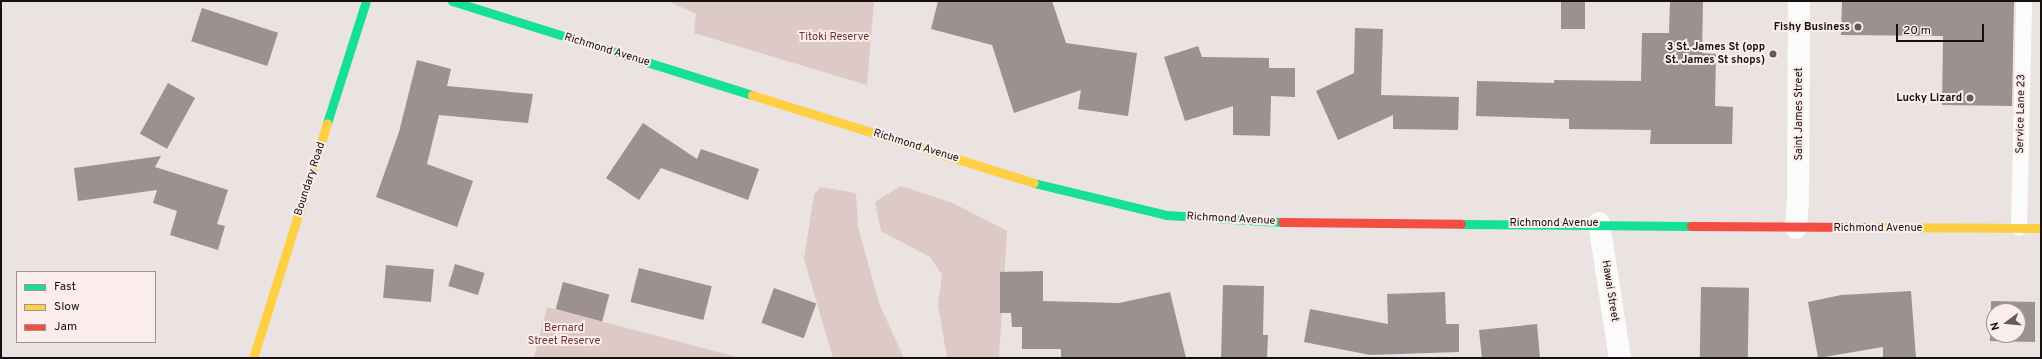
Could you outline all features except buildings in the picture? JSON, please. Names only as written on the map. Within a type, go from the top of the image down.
[{"type":"street","name":"Boundary Road","points":[[253,358],[366,1]]},
{"type":"street","name":"Richmond Avenue","points":[[452,1],[1049,188],[1166,215],[1301,223],[1599,223],[1796,228],[2041,228]]},
{"type":"street","name":"Saint James Street","points":[[1796,228],[1798,200],[1799,1]]},
{"type":"street","name":"Hawai Street","points":[[1599,223],[1620,358]]},
{"type":"lane","name":"Service Lane 23","points":[[2019,228],[2024,1]]},
{"type":"green space","name":"Titoki Reserve","points":[[668,1],[874,1],[867,85],[694,33],[696,14]]},
{"type":"green space","points":[[901,186],[953,203],[1007,231],[999,358],[947,358],[938,305],[942,275],[930,257],[881,231],[875,202]]},
{"type":"green space","points":[[820,187],[856,193],[858,227],[879,303],[904,358],[833,358],[804,259],[814,195]]},
{"type":"green space","name":"Bernard Street Reserve","points":[[547,307],[741,358],[534,358]]},
{"type":"traffic: fast","points":[[327,123],[366,1]]},
{"type":"traffic: fast","points":[[452,1],[752,95]]},
{"type":"traffic: fast","points":[[1034,183],[1166,215],[1282,222]]},
{"type":"traffic: fast","points":[[1461,224],[1691,226]]},
{"type":"traffic: slow","points":[[752,95],[1034,183]]},
{"type":"traffic: slow","points":[[253,358],[327,123]]},
{"type":"traffic: slow","points":[[1863,227],[2041,228]]},
{"type":"traffic: jam","points":[[1282,222],[1461,224]]},
{"type":"traffic: jam","points":[[1691,226],[1863,227]]},
{"type":"place","name":"Fishy Business","points":[[1858,27]]},
{"type":"place","name":"3 St. James St (opp St. James St shops)","points":[[1773,54]]},
{"type":"place","name":"Lucky Lizard","points":[[1970,98]]}]
